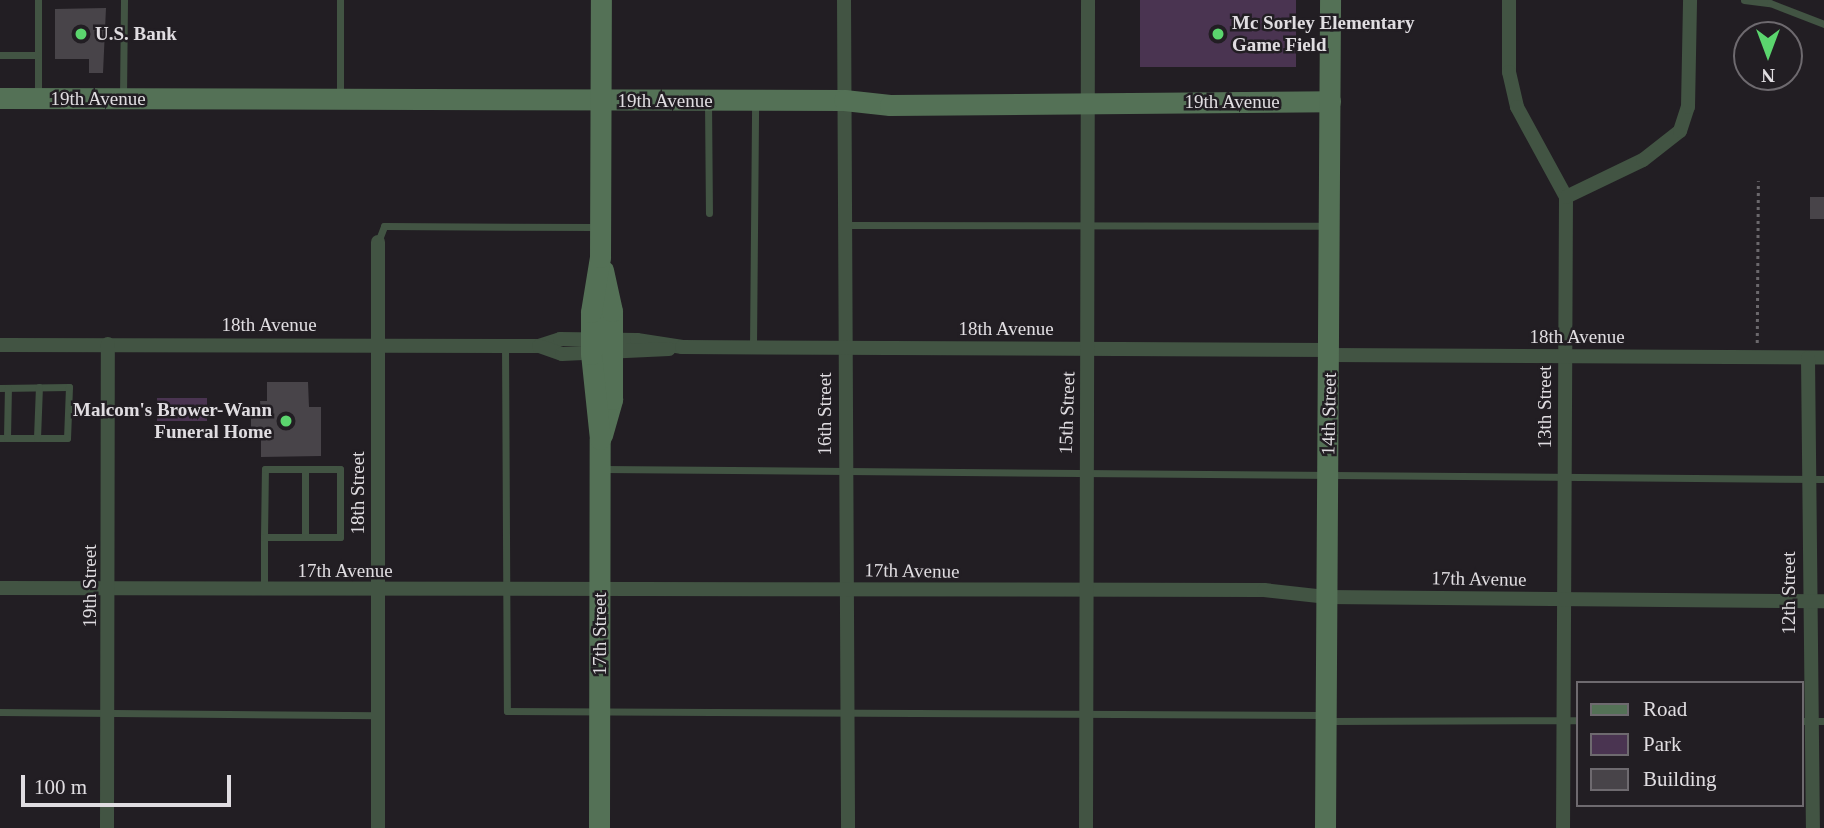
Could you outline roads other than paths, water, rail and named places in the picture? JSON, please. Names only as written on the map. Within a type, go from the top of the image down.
[{"type":"street","name":"17th Street","points":[[598,828],[601,0]]},
{"type":"street","name":"16th Street","points":[[844,0],[844,589],[848,828]]},
{"type":"street","name":"15th Street","points":[[1086,828],[1083,592],[1089,226],[1088,0]]},
{"type":"street","name":"14th Street","points":[[1325,828],[1330,0]]},
{"type":"street","name":"13th Street","points":[[1508,0],[1509,72],[1517,107],[1566,197],[1566,599],[1571,720],[1563,828]]},
{"type":"street","points":[[1566,197],[1643,160],[1680,131],[1688,107],[1690,0]]},
{"type":"street","name":"19th Avenue","points":[[0,98],[844,100],[890,105],[1330,101]]},
{"type":"street","name":"18th Street","points":[[377,828],[378,242]]},
{"type":"street","name":"18th Avenue","points":[[0,345],[539,346],[560,339],[601,346],[844,350],[1087,348],[1824,358]]},
{"type":"street","name":"19th Street","points":[[107,828],[108,344]]},
{"type":"street","name":"12th Street","points":[[1808,358],[1808,601],[1813,828]]},
{"type":"street","name":"17th Avenue","points":[[0,588],[377,591],[1264,590],[1326,597],[1824,601]]},
{"type":"lane","points":[[38,0],[38,99]]},
{"type":"lane","points":[[123,99],[124,0]]},
{"type":"lane","points":[[340,0],[340,100]]},
{"type":"lane","points":[[1744,0],[1770,3],[1824,24]]},
{"type":"lane","points":[[1770,3],[1780,0]]},
{"type":"lane","points":[[0,55],[37,55]]},
{"type":"lane","points":[[708,101],[709,214]]},
{"type":"lane","points":[[753,348],[755,101]]},
{"type":"lane","points":[[844,225],[1330,226]]},
{"type":"lane","points":[[378,242],[384,226],[600,227]]},
{"type":"lane","points":[[505,345],[507,711],[1085,713],[1571,720]]},
{"type":"lane","points":[[37,438],[39,387]]},
{"type":"lane","points":[[39,387],[69,387],[67,438],[4,438],[4,388],[39,387]]},
{"type":"lane","points":[[264,537],[340,537],[340,469],[265,469],[264,537],[264,590]]},
{"type":"lane","points":[[304,537],[305,469]]},
{"type":"lane","points":[[600,469],[1824,479]]},
{"type":"lane","points":[[0,712],[377,715]]},
{"type":"place","name":"U.S. Bank","points":[[81,34]]},
{"type":"place","name":"Mc Sorley Elementary Game Field","points":[[1218,34]]},
{"type":"place","name":"Malcom's Brower-Wann Funeral Home","points":[[286,421]]}]
